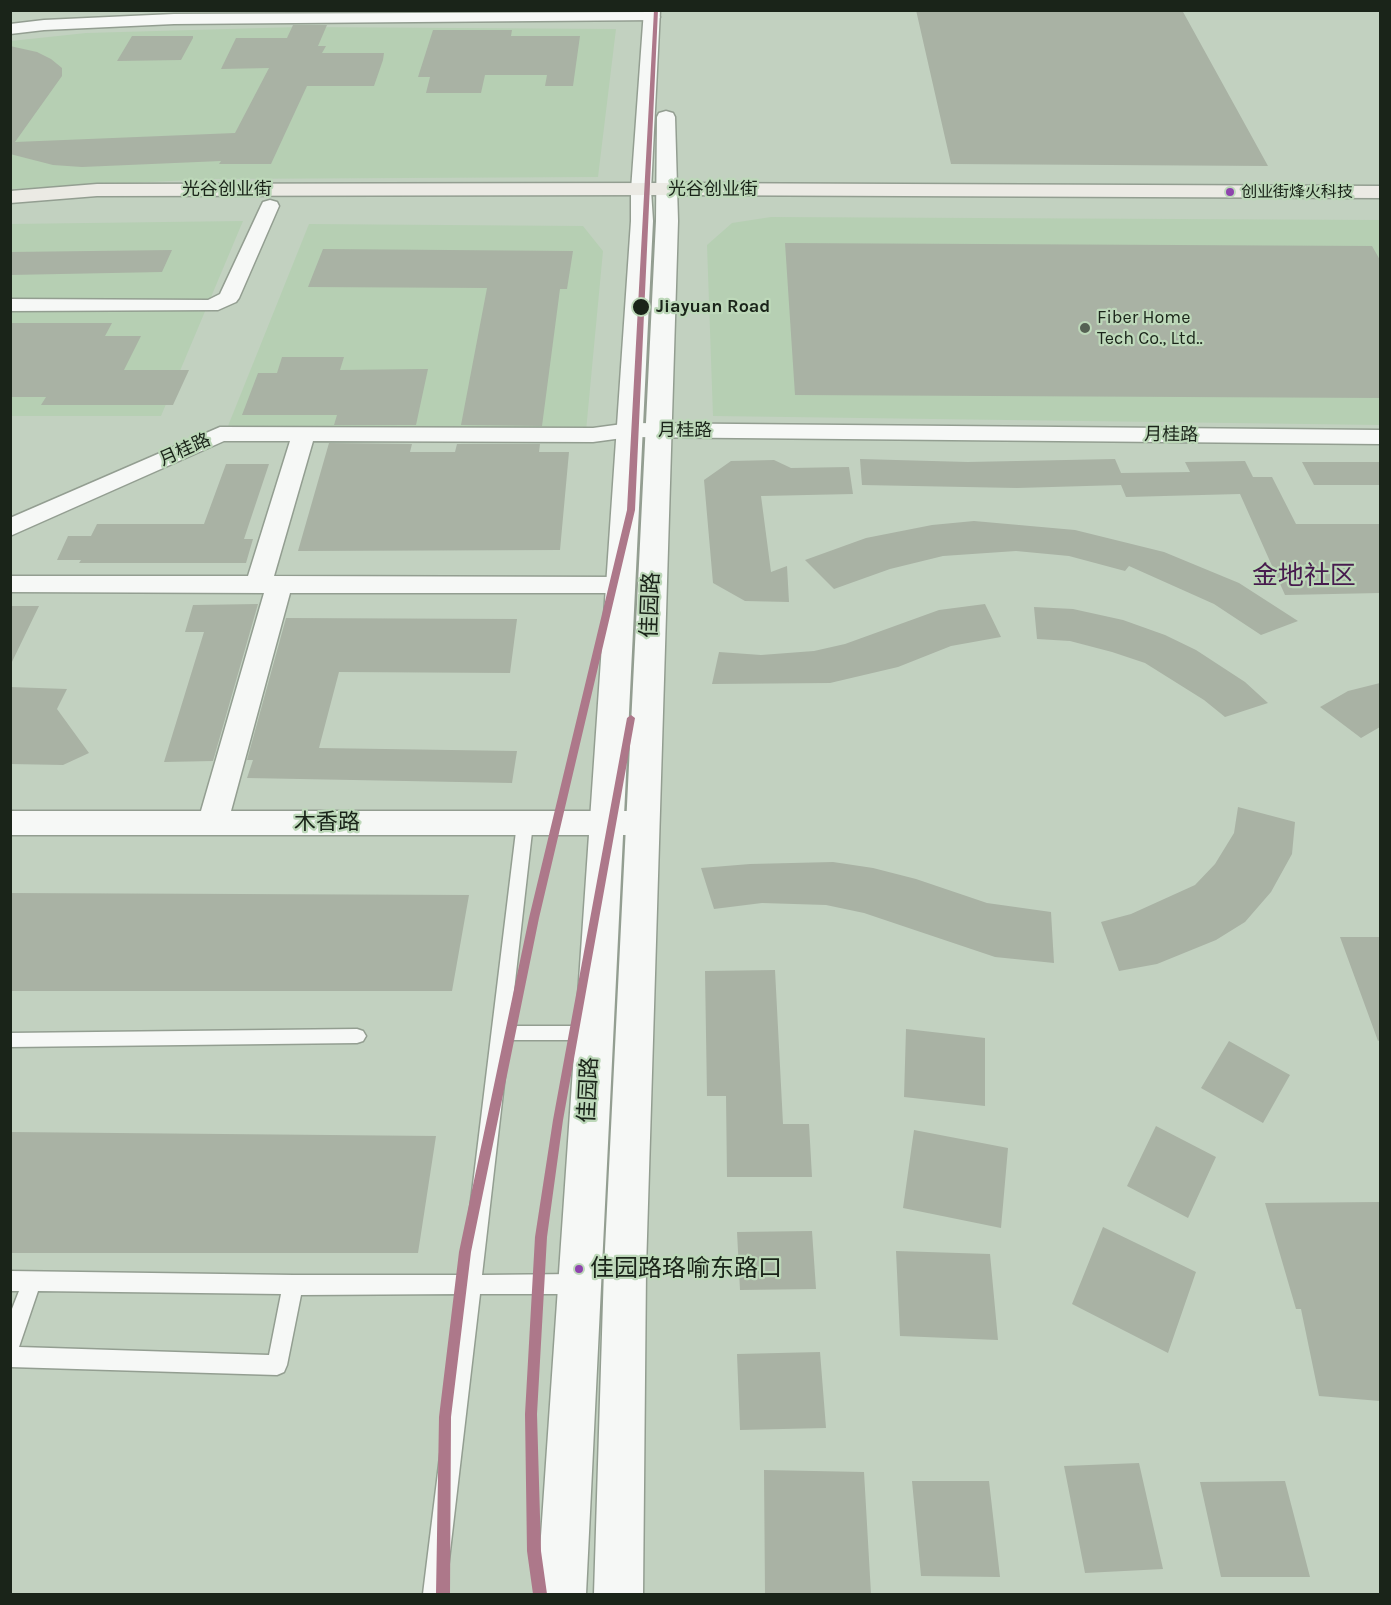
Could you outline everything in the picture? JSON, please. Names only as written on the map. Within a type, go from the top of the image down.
[{"type":"main road","name":"光谷创业街","points":[[10,197],[98,190],[653,199],[1380,206]]},
{"type":"main road","name":"光谷创业街","points":[[10,212],[113,206],[1380,192]]},
{"type":"street","points":[[10,28],[175,15],[657,13]]},
{"type":"street","name":"佳园路","points":[[618,1594],[625,1269],[643,823],[644,430],[657,13]]},
{"type":"street","points":[[10,305],[211,306],[222,303],[230,298],[270,206]]},
{"type":"street","name":"佳园路","points":[[561,1594],[576,1284],[620,585],[644,430]]},
{"type":"street","name":"月桂路","points":[[10,528],[220,434],[593,435],[644,430],[1380,437]]},
{"type":"street","points":[[213,823],[304,434]]},
{"type":"street","points":[[10,584],[620,585]]},
{"type":"street","name":"木香路","points":[[10,823],[643,823]]},
{"type":"lane","points":[[434,1594],[525,824]]},
{"type":"lane","points":[[501,1033],[592,1033]]},
{"type":"lane","points":[[10,1040],[357,1036]]},
{"type":"lane","points":[[10,1281],[293,1285],[576,1284]]},
{"type":"lane","points":[[10,1344],[32,1281]]},
{"type":"lane","points":[[10,1357],[277,1365],[293,1285]]},
{"type":"shaded area","points":[[299,27],[616,29],[598,177],[210,179],[11,189],[11,41],[86,33]]},
{"type":"shaded area","name":"Fiber Home Tech Co., Ltd..","points":[[771,217],[1380,220],[1380,425],[713,416],[707,245],[732,223]]},
{"type":"shaded area","points":[[243,221],[161,416],[11,416],[10,224]]},
{"type":"shaded area","points":[[309,224],[583,226],[603,251],[586,431],[228,426]]},
{"type":"building","points":[[916,10],[1182,10],[1268,166],[951,164]]},
{"type":"building","points":[[293,25],[327,25],[318,46],[326,46],[322,53],[384,53],[383,60],[374,86],[307,86],[271,164],[219,164],[221,161],[82,167],[53,165],[10,154],[10,46],[37,52],[62,68],[62,76],[15,142],[235,133],[269,68],[221,69],[236,38],[287,38]]},
{"type":"building","points":[[433,30],[512,30],[511,36],[580,36],[573,86],[545,86],[547,75],[485,75],[481,93],[426,93],[430,77],[418,77]]},
{"type":"building","points":[[132,36],[193,36],[193,38],[181,60],[117,61]]},
{"type":"building","name":"Fiber Home Tech Co., Ltd..","points":[[785,243],[1372,246],[1380,260],[1380,398],[795,395]]},
{"type":"building","points":[[323,249],[573,251],[567,289],[560,289],[542,426],[461,425],[487,288],[308,287]]},
{"type":"building","points":[[172,250],[162,272],[10,275],[10,252]]},
{"type":"building","points":[[10,323],[112,323],[105,336],[141,336],[124,370],[189,370],[173,405],[41,405],[46,397],[10,397]]},
{"type":"building","points":[[282,357],[344,357],[340,370],[428,369],[416,425],[334,425],[337,415],[242,415],[258,373],[277,373]]},
{"type":"building","points":[[329,443],[412,444],[410,452],[455,452],[457,444],[540,444],[539,452],[569,452],[560,550],[298,551]]},
{"type":"building","points":[[860,459],[968,462],[1115,459],[1121,473],[1190,472],[1185,462],[1245,461],[1253,477],[1272,477],[1296,524],[1380,524],[1380,593],[1285,595],[1240,494],[1126,497],[1121,485],[1017,488],[862,485]]},
{"type":"building","points":[[774,460],[791,468],[849,467],[853,494],[761,496],[771,572],[787,566],[789,602],[745,601],[713,583],[704,480],[731,461]]},
{"type":"building","points":[[1302,462],[1380,462],[1380,485],[1314,485]]},
{"type":"building","points":[[226,464],[269,464],[244,539],[253,539],[246,563],[79,563],[81,560],[57,560],[68,536],[91,536],[97,524],[204,524]]},
{"type":"building","points":[[974,521],[1075,530],[1164,552],[1239,583],[1298,621],[1261,635],[1214,604],[1129,566],[1125,571],[1069,556],[1016,551],[943,556],[890,569],[834,589],[805,560],[866,538],[932,525]]},
{"type":"building","points":[[258,604],[213,761],[164,762],[204,632],[185,632],[193,605]]},
{"type":"building","points":[[985,604],[1001,637],[951,646],[898,667],[830,683],[712,684],[719,652],[761,655],[814,651],[845,644],[939,610]]},
{"type":"building","points":[[10,606],[39,606],[10,666]]},
{"type":"building","points":[[1034,607],[1073,609],[1123,620],[1165,635],[1196,650],[1245,682],[1268,703],[1225,717],[1204,700],[1145,663],[1070,641],[1037,639]]},
{"type":"building","points":[[286,618],[517,619],[510,673],[339,672],[319,748],[517,751],[512,783],[247,778],[253,760],[247,760]]},
{"type":"building","points":[[1380,683],[1380,727],[1361,738],[1320,707],[1348,691]]},
{"type":"building","points":[[10,687],[67,689],[57,709],[89,753],[63,765],[10,764]]},
{"type":"building","points":[[1238,807],[1295,822],[1292,854],[1271,892],[1245,922],[1216,940],[1157,964],[1119,971],[1101,922],[1131,914],[1195,885],[1215,864],[1234,833]]},
{"type":"building","points":[[833,862],[873,868],[916,879],[987,903],[1051,912],[1054,963],[995,957],[864,913],[826,905],[762,903],[714,909],[701,868]]},
{"type":"building","points":[[10,893],[469,895],[452,991],[10,991]]},
{"type":"building","points":[[1340,937],[1380,937],[1380,1040],[1378,1041]]},
{"type":"building","points":[[775,970],[783,1124],[809,1124],[812,1177],[727,1177],[726,1096],[707,1096],[705,971]]},
{"type":"building","points":[[906,1029],[985,1038],[985,1106],[904,1097]]},
{"type":"building","points":[[1229,1041],[1290,1075],[1263,1123],[1201,1088]]},
{"type":"building","points":[[1156,1126],[1216,1157],[1188,1218],[1127,1186]]},
{"type":"building","points":[[914,1130],[1008,1148],[1001,1228],[903,1208]]},
{"type":"building","points":[[10,1132],[436,1136],[418,1253],[10,1253]]},
{"type":"building","points":[[1380,1202],[1380,1401],[1319,1396],[1301,1309],[1296,1309],[1265,1203]]},
{"type":"building","points":[[1103,1227],[1196,1272],[1168,1353],[1072,1304]]},
{"type":"building","points":[[812,1231],[816,1289],[740,1290],[737,1232]]},
{"type":"building","points":[[896,1251],[990,1254],[998,1340],[900,1336]]},
{"type":"building","points":[[820,1352],[826,1428],[740,1430],[737,1354]]},
{"type":"building","points":[[1139,1463],[1163,1569],[1085,1573],[1064,1466]]},
{"type":"building","points":[[764,1470],[864,1472],[871,1594],[765,1594]]},
{"type":"building","points":[[912,1481],[989,1481],[1000,1577],[921,1576]]},
{"type":"building","points":[[1285,1481],[1310,1577],[1221,1577],[1200,1482]]},
{"type":"transit line","points":[[443,1594],[445,1417],[465,1252],[534,918],[631,510],[656,10]]},
{"type":"transit line","points":[[540,1594],[534,1551],[531,1414],[541,1237],[558,1120],[631,718]]},
{"type":"place","name":"创业街烽火科技","points":[[1230,192]]},
{"type":"place","name":"Jiayuan Road","points":[[641,307]]},
{"type":"place","name":"Fiber Home Tech Co., Ltd..","points":[[1085,328]]},
{"type":"place","name":"佳园路珞喻东路口","points":[[579,1269]]},
{"type":"district","name":"金地社区","points":[[1304,577]]}]
